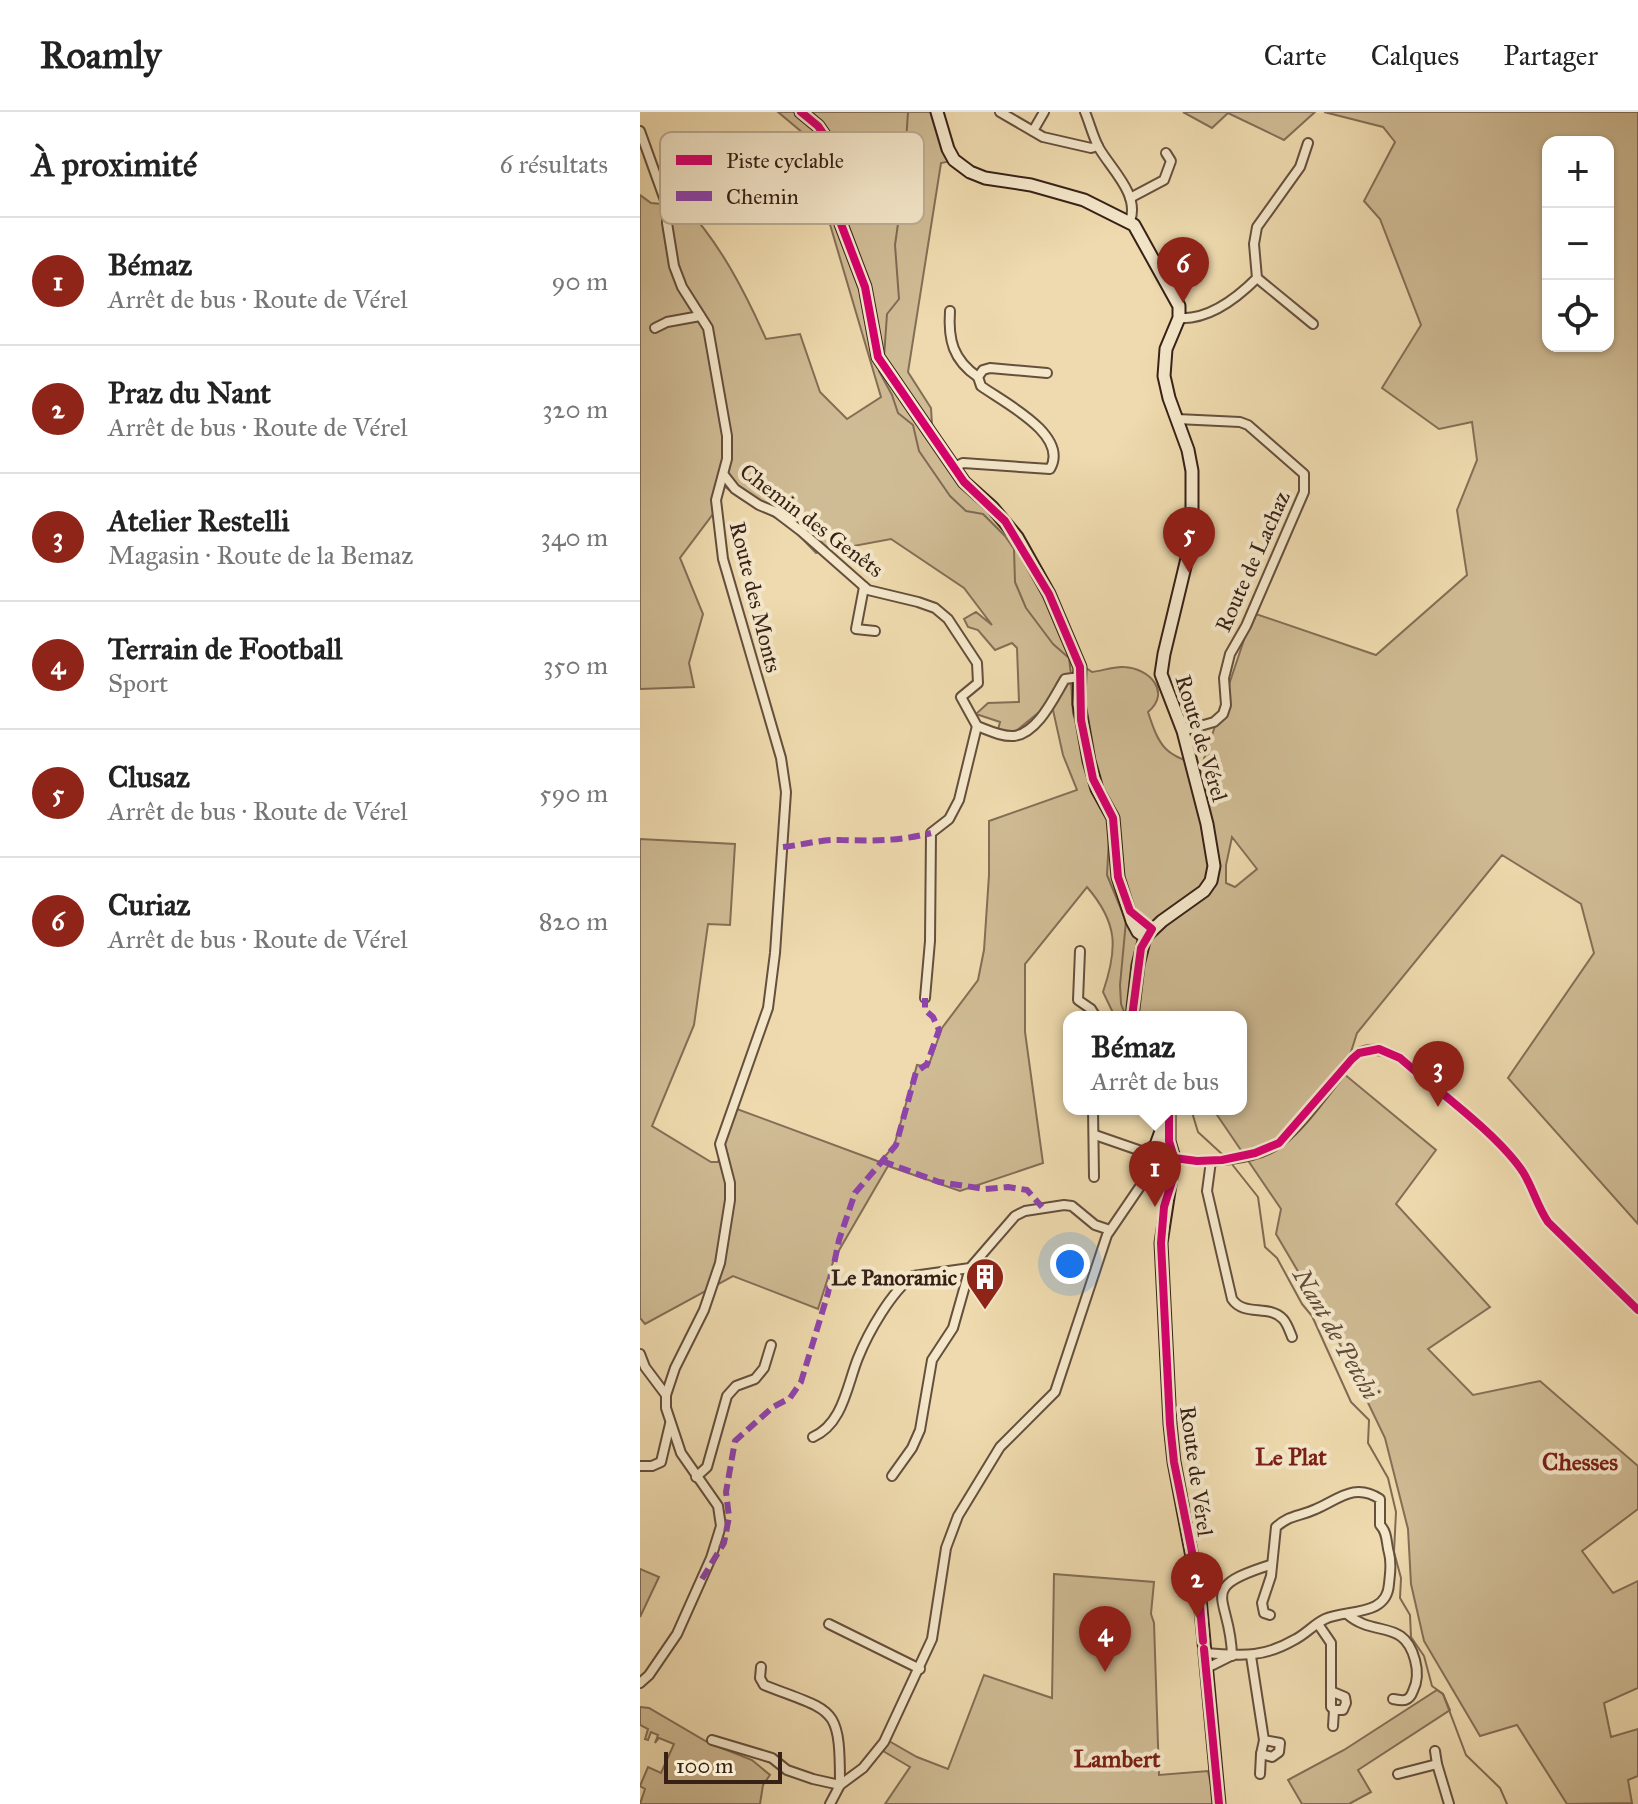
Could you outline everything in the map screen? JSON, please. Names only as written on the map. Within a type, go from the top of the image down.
[{"type":"street","points":[[801,112],[822,132]]},
{"type":"street","points":[[937,112],[954,160],[970,172],[1084,200],[1130,221],[1139,231],[1178,300],[1179,318],[1217,309],[1257,278]]},
{"type":"street","points":[[1000,112],[1033,131],[1061,142],[1091,148],[1098,146]]},
{"type":"street","points":[[1033,131],[1044,112]]},
{"type":"street","points":[[1085,112],[1098,146],[1130,198],[1130,221]]},
{"type":"street","name":"Route des Monts","points":[[640,131],[660,187]]},
{"type":"street","points":[[1308,143],[1300,167],[1257,227],[1254,244],[1257,278],[1313,324]]},
{"type":"street","points":[[1130,198],[1164,180],[1171,161],[1166,153]]},
{"type":"street","name":"Route des Monts","points":[[666,1395],[675,1368],[704,1310],[720,1263],[730,1183],[720,1144],[768,1008],[786,792],[781,758],[723,559],[716,500],[724,475],[727,436],[708,328],[682,287],[674,266],[667,224]]},
{"type":"street","points":[[841,224],[865,287],[882,362],[964,482],[992,507],[1017,537],[1049,594],[1080,667],[1029,730],[1016,736],[1000,735],[977,726],[959,800],[949,819],[931,833],[931,927],[925,998]]},
{"type":"street","points":[[950,311],[951,344],[963,367],[978,377],[981,386],[1045,432],[1053,454],[1053,465],[1045,470],[963,463],[954,467]]},
{"type":"street","points":[[655,328],[667,322],[700,316]]},
{"type":"street","name":"Route de Vérel","points":[[1149,933],[1197,898],[1214,874],[1210,837],[1183,731],[1161,674],[1190,546],[1192,516],[1192,471],[1188,450],[1164,376],[1166,349],[1179,318]]},
{"type":"street","points":[[978,377],[983,370],[990,368],[1047,373]]},
{"type":"street","name":"Route de Lachaz","points":[[1177,419],[1248,425],[1304,474],[1304,492],[1246,626],[1230,654],[1224,678],[1226,705],[1223,714],[1214,722],[1183,731]]},
{"type":"street","name":"Chemin des Genêts","points":[[724,475],[735,489],[776,512],[801,531],[864,587],[935,608],[948,619],[977,663],[978,683],[961,697],[977,726]]},
{"type":"street","points":[[864,587],[856,629],[875,631]]},
{"type":"street","points":[[1073,678],[1089,761],[1097,789],[1113,818],[1116,866],[1130,911],[1149,933],[1138,965],[1132,1011]]},
{"type":"street","points":[[1080,951],[1077,996],[1081,1004],[1092,1011]]},
{"type":"street","points":[[1095,1135],[1172,1157],[1211,1161],[1255,1153],[1279,1143],[1359,1053],[1379,1049],[1401,1059],[1504,1148],[1524,1174],[1548,1222],[1638,1310]]},
{"type":"street","points":[[1093,1115],[1094,1177]]},
{"type":"street","name":"Route de Vérel","points":[[1152,1149],[1163,1131],[1167,1115]]},
{"type":"street","name":"Route de Vérel","points":[[1168,1115],[1172,1181],[1161,1243],[1170,1424],[1174,1462],[1198,1582],[1219,1804]]},
{"type":"street","points":[[1152,1149],[1147,1162],[1166,1179],[1168,1191]]},
{"type":"street","points":[[830,1804],[840,1785],[863,1768],[884,1742],[920,1669],[932,1639],[950,1532],[1000,1447],[1055,1392],[1110,1230],[1156,1171],[1172,1157]]},
{"type":"street","points":[[1211,1161],[1207,1191],[1232,1299],[1243,1309],[1282,1318],[1292,1337]]},
{"type":"street","points":[[892,1476],[912,1448],[920,1430],[932,1360],[953,1328],[970,1268],[1015,1216],[1025,1211],[1072,1206],[1095,1225],[1110,1230]]},
{"type":"street","points":[[813,1437],[823,1433],[835,1418],[866,1340],[907,1280],[920,1273],[970,1268]]},
{"type":"street","points":[[696,1477],[707,1467],[727,1396],[736,1386],[755,1379],[764,1368],[771,1345]]},
{"type":"street","points":[[640,1354],[645,1367],[666,1395],[670,1424],[681,1453],[718,1506],[721,1516],[717,1542],[677,1634],[640,1683]]},
{"type":"street","points":[[640,1466],[661,1462],[670,1424]]},
{"type":"street","points":[[1204,1653],[1251,1656],[1279,1648],[1329,1618],[1383,1603],[1389,1592],[1391,1560],[1386,1531],[1380,1525],[1380,1499],[1347,1492],[1315,1510],[1288,1516],[1276,1527],[1270,1581],[1262,1609],[1270,1615]]},
{"type":"street","points":[[1232,1656],[1231,1632],[1221,1602],[1222,1593],[1230,1580],[1270,1565]]},
{"type":"street","points":[[1347,1614],[1366,1628],[1396,1631],[1410,1645],[1416,1663],[1416,1684],[1411,1697],[1405,1701],[1393,1699]]},
{"type":"street","points":[[829,1624],[920,1669]]},
{"type":"street","points":[[1318,1624],[1331,1643],[1333,1692],[1329,1702],[1334,1710],[1333,1726]]},
{"type":"street","points":[[1205,1669],[1232,1656]]},
{"type":"street","points":[[1251,1656],[1264,1740],[1260,1774]]},
{"type":"street","points":[[761,1667],[760,1678],[764,1685],[820,1707],[834,1720],[840,1741],[840,1785]]},
{"type":"street","points":[[1333,1692],[1346,1700],[1343,1710],[1334,1710]]},
{"type":"street","points":[[712,1740],[772,1758],[787,1770],[840,1785]]},
{"type":"street","points":[[1261,1754],[1272,1757],[1281,1748],[1278,1742],[1264,1740]]},
{"type":"street","points":[[1435,1751],[1449,1804]]},
{"type":"street","points":[[1398,1774],[1437,1764]]},
{"type":"shaded area","points":[[778,112],[937,112],[951,161],[941,163],[908,372],[931,408],[933,441],[1008,529],[1042,589],[1075,660],[1092,672],[1124,667],[1149,676],[1158,689],[1158,697],[1148,712],[1160,742],[1172,754],[1202,765],[1253,613],[1376,655],[1467,575],[1457,510],[1477,460],[1472,422],[1439,429],[1382,388],[1421,325],[1380,219],[1364,201],[1395,142],[1383,127],[1324,112],[1638,112],[1638,1224],[1508,1078],[1594,953],[1581,904],[1502,855],[1357,1033],[1344,1074],[1436,1150],[1396,1204],[1490,1307],[1428,1349],[1473,1395],[1540,1381],[1638,1466],[1638,1509],[1582,1551],[1613,1593],[1638,1581],[1638,1688],[1604,1703],[1611,1737],[1638,1729],[1638,1776],[1628,1780],[1632,1803],[1567,1804],[1517,1725],[1480,1736],[1424,1641],[1411,1584],[1408,1529],[1385,1438],[1336,1336],[1276,1234],[1281,1209],[1217,1115],[1247,1115],[1247,1011],[1112,1011],[1103,992],[1113,949],[1110,924],[1087,887],[1025,964],[1025,1032],[1043,1163],[960,1191],[888,1166],[834,1259],[818,1309],[733,1276],[645,1324],[640,1318],[640,839],[735,844],[730,925],[708,924],[694,1025],[652,1126],[711,1162],[718,1162],[737,1109],[880,1162],[894,1146],[917,1065],[928,1067],[942,1028],[978,980],[984,950],[989,821],[1077,790],[1063,755],[1053,710],[1044,708],[1015,732],[998,730],[1000,722],[976,714],[988,703],[1019,702],[1017,648],[1012,643],[995,650],[978,630],[968,627],[964,619],[976,612],[992,625],[964,588],[891,539],[816,553],[789,525],[741,499],[724,486],[719,506],[680,558],[703,614],[689,663],[694,687],[640,689],[640,195],[651,203],[660,204],[660,224],[700,224],[731,270],[766,339],[800,334],[820,392],[847,419],[881,397],[830,224],[924,224],[924,132],[802,132]],"holes":[[[1232,837],[1257,869],[1235,887],[1226,883]]]},
{"type":"shaded area","points":[[1183,112],[1315,112],[1284,140],[1228,113],[1212,128]]},
{"type":"shaded area","points":[[640,1569],[659,1577],[640,1617]]},
{"type":"shaded area","points":[[1054,1574],[1154,1582],[1151,1614],[1154,1623],[1159,1775],[1208,1771],[1215,1804],[885,1804],[910,1767],[883,1751],[889,1741],[917,1757],[948,1769],[984,1675],[1052,1698]]},
{"type":"shaded area","points":[[1437,1690],[1443,1694],[1450,1710],[1358,1770],[1371,1792],[1349,1804],[1302,1804],[1288,1780],[1344,1750]]},
{"type":"shaded area","points":[[640,1707],[649,1708],[709,1743],[752,1760],[770,1775],[763,1785],[760,1804],[640,1804],[645,1789],[640,1786],[648,1767],[661,1773],[674,1744],[659,1738],[655,1743],[658,1735],[651,1732],[648,1740],[645,1739],[648,1729],[640,1725]]},
{"type":"waterway","name":"Nant de Petchi","points":[[907,132],[908,112]]},
{"type":"waterway","name":"Nant de Petchi","points":[[884,357],[887,314],[899,299],[895,245],[898,224]]},
{"type":"waterway","name":"Nant de Petchi","points":[[880,367],[898,413],[913,425],[919,451],[950,496],[966,511],[983,514],[1014,549],[1015,582],[1026,608],[1053,644],[1069,658],[1071,675]]},
{"type":"waterway","name":"Nant de Petchi","points":[[1071,681],[1077,726]]},
{"type":"waterway","name":"Nant de Petchi","points":[[1109,838],[1107,875],[1126,921],[1120,985],[1124,1011]]},
{"type":"waterway","name":"Nant de Petchi","points":[[1193,1115],[1198,1132],[1223,1155]]},
{"type":"waterway","name":"Nant de Petchi","points":[[1231,1163],[1258,1197],[1265,1247],[1277,1258],[1312,1316],[1351,1402],[1369,1420],[1368,1443],[1388,1478],[1396,1512],[1394,1552],[1401,1578],[1400,1598],[1410,1615],[1411,1637],[1424,1656],[1432,1686],[1443,1694],[1466,1755],[1500,1788],[1507,1804]]},
{"type":"marked path","points":[[783,847],[827,840],[898,839],[931,833]]},
{"type":"marked path","points":[[702,1579],[724,1543],[729,1517],[726,1492],[735,1441],[773,1407],[790,1398],[801,1382],[828,1293],[839,1240],[855,1193],[896,1145],[916,1072],[927,1064],[939,1030],[933,1017],[925,1010],[925,998]]},
{"type":"marked path","points":[[882,1161],[939,1182],[985,1189],[1008,1187],[1027,1190],[1042,1207]]},
{"type":"cycle path","points":[[801,112],[822,132]]},
{"type":"cycle path","points":[[841,224],[865,287],[878,357],[964,482],[1005,521],[1049,594],[1080,667],[1081,720],[1093,779],[1113,818],[1118,877],[1130,911],[1152,929],[1141,948],[1133,1011]]},
{"type":"cycle path","points":[[1169,1115],[1169,1141],[1174,1158],[1222,1160],[1255,1153],[1279,1143],[1359,1053],[1379,1049],[1400,1058],[1498,1142],[1523,1172],[1548,1222],[1638,1310]]},
{"type":"cycle path","points":[[1172,1165],[1161,1243],[1170,1424],[1174,1462],[1198,1582],[1203,1641]]},
{"type":"cycle path","points":[[1204,1649],[1219,1804]]},
{"type":"place","name":"Curiaz","points":[[1183,303]]},
{"type":"place","name":"Clusaz","points":[[1189,573]]},
{"type":"place","name":"Atelier Restelli","points":[[1438,1107]]},
{"type":"place","name":"Bémaz","points":[[1155,1207]]},
{"type":"place","name":"Le Panoramic","points":[[985,1311]]},
{"type":"place","name":"Praz du Nant","points":[[1197,1618]]},
{"type":"place","name":"Terrain de Football","points":[[1105,1672]]},
{"type":"district","name":"Le Plat","points":[[1291,1457]]},
{"type":"district","name":"Chesses","points":[[1580,1462]]},
{"type":"district","name":"Lambert","points":[[1117,1759]]}]
